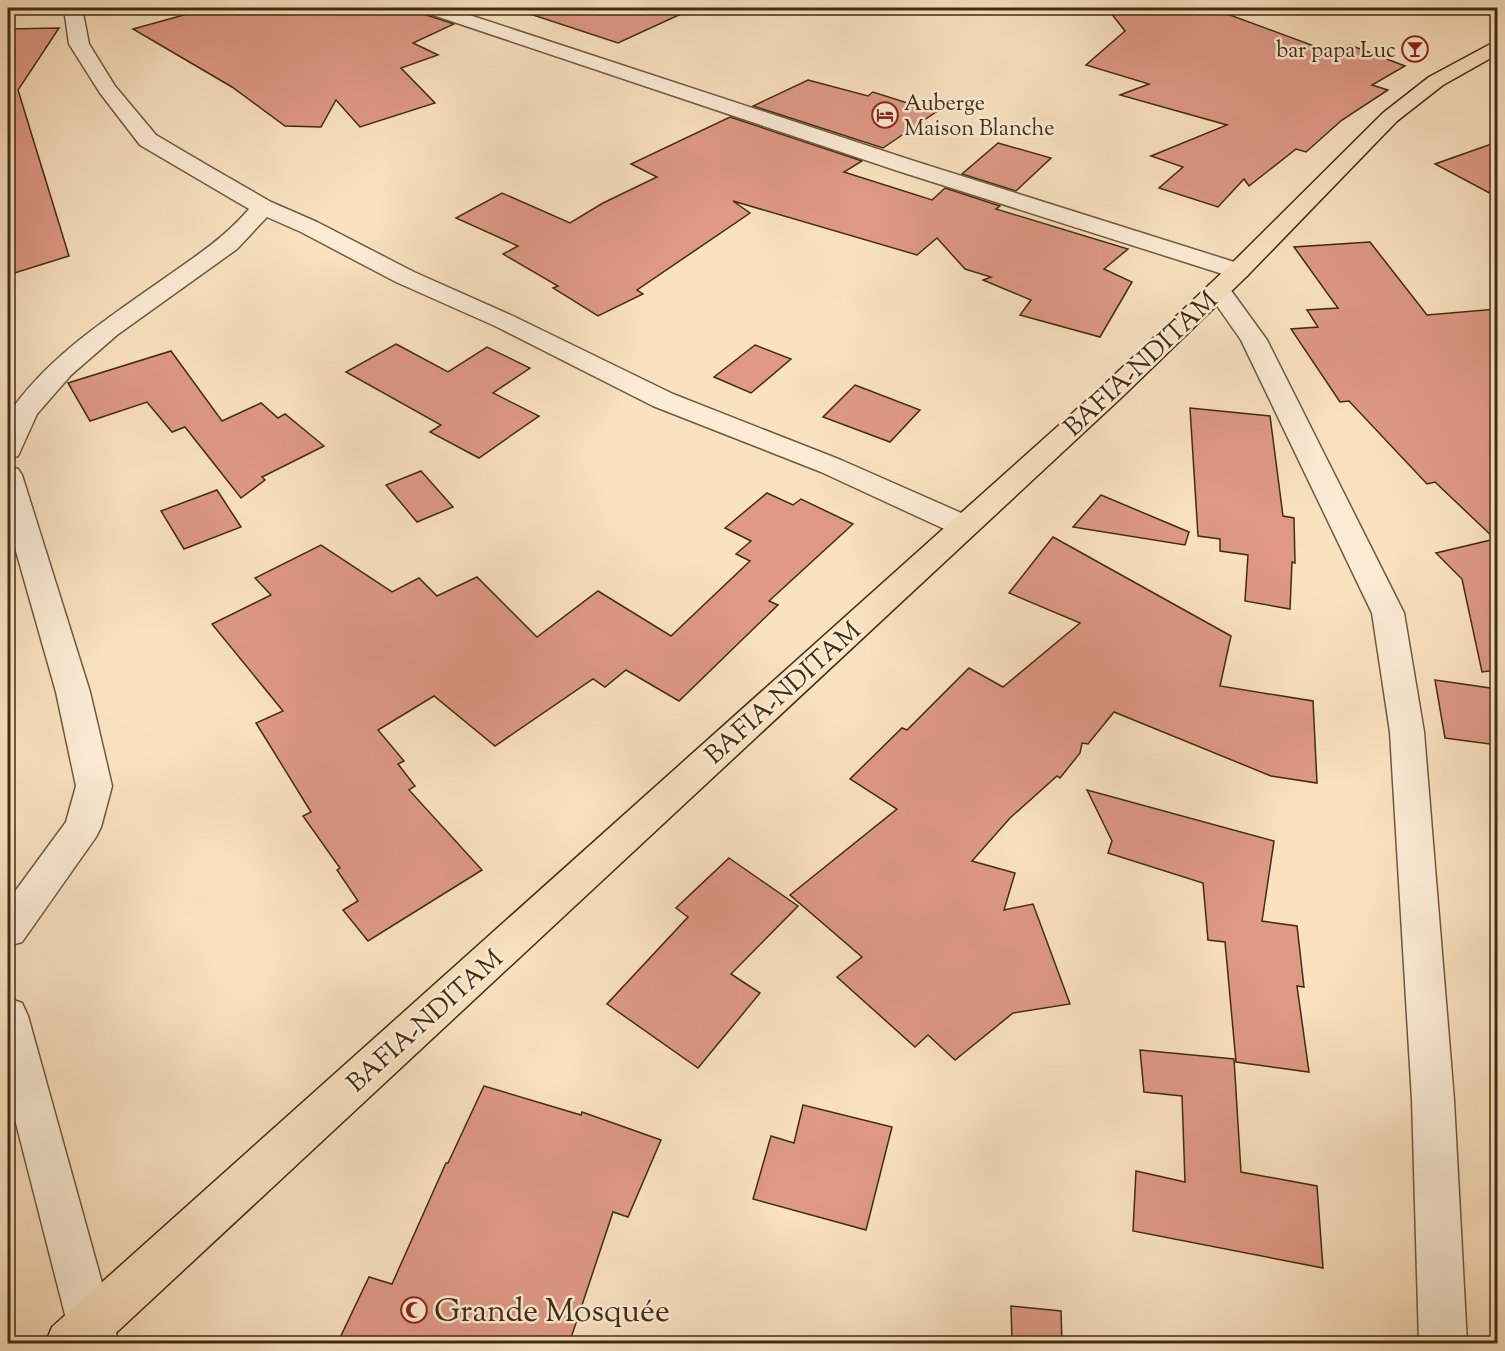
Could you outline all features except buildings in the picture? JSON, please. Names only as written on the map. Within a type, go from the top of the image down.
[{"type":"main road","name":"BAFIA-NDITAM","points":[[85,1337],[1114,390],[1228,280],[1390,117],[1436,81],[1497,46]]},
{"type":"street","points":[[73,8],[79,44],[107,88],[148,140],[263,207],[309,227],[405,277],[504,321],[663,400],[831,466],[964,526]]},
{"type":"street","points":[[430,8],[906,166],[1228,280],[1254,340],[1388,613],[1407,732],[1433,1100],[1443,1344]]},
{"type":"street","points":[[8,450],[24,412],[62,369],[108,330],[229,244],[263,207]]},
{"type":"street","points":[[8,475],[73,692],[94,786],[82,827],[8,930]]},
{"type":"street","points":[[8,1016],[85,1337]]},
{"type":"place","name":"bar papa Luc","points":[[1415,49]]},
{"type":"place","name":"Auberge Maison Blanche","points":[[885,115]]},
{"type":"place","name":"Grande Mosquée","points":[[414,1310]]}]
